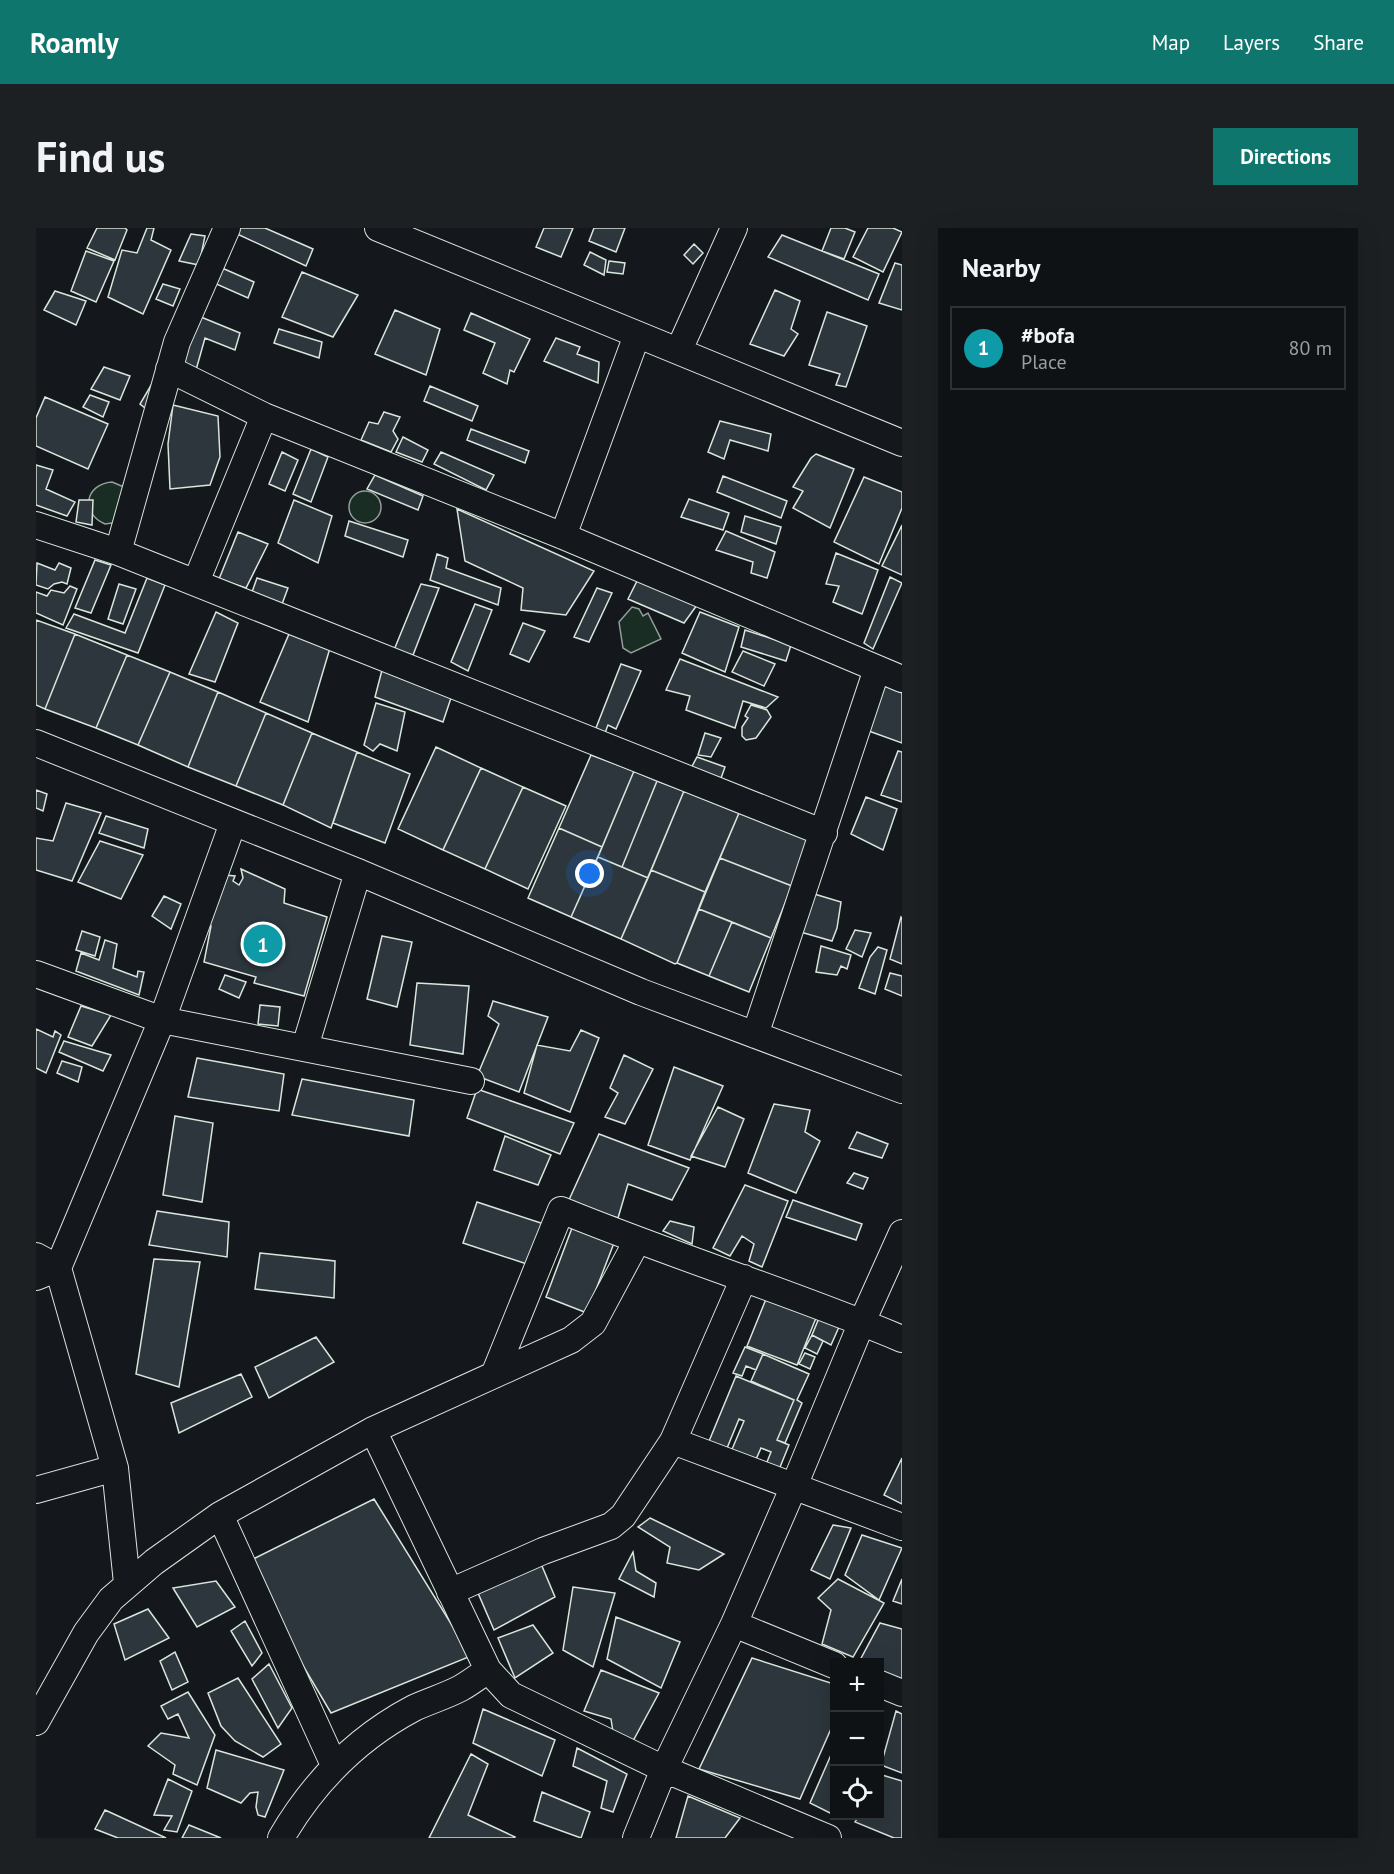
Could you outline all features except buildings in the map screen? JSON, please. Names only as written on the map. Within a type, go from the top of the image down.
[{"type":"street","points":[[118,552],[177,342],[227,228]]},
{"type":"street","points":[[378,228],[902,443]]},
{"type":"street","points":[[679,350],[734,228]]},
{"type":"street","points":[[563,536],[637,335]]},
{"type":"street","points":[[169,369],[264,416],[563,536],[902,679]]},
{"type":"street","points":[[196,582],[264,416]]},
{"type":"street","points":[[36,525],[118,552],[196,582],[824,833]]},
{"type":"street","points":[[755,1035],[877,669]]},
{"type":"street","points":[[36,743],[358,872],[641,992],[902,1090]]},
{"type":"street","points":[[127,1583],[115,1468],[43,1267],[162,1020],[234,823]]},
{"type":"street","points":[[305,1047],[358,872]]},
{"type":"street","points":[[36,975],[162,1020],[471,1081]]},
{"type":"street","points":[[494,1375],[561,1210],[637,1241],[744,1278],[902,1339]]},
{"type":"street","points":[[636,1838],[664,1769],[734,1624],[902,1233]]},
{"type":"street","points":[[36,1722],[86,1633],[111,1599],[127,1583],[220,1515],[373,1430],[582,1334],[593,1323],[637,1241]]},
{"type":"street","points":[[450,1592],[543,1551],[611,1526],[623,1516],[673,1441],[744,1278]]},
{"type":"street","points":[[373,1430],[488,1670],[511,1695],[664,1769],[828,1838]]},
{"type":"street","points":[[673,1441],[902,1527]]},
{"type":"street","points":[[36,1490],[115,1468]]},
{"type":"street","points":[[220,1515],[334,1766]]},
{"type":"street","points":[[734,1624],[830,1663]]},
{"type":"street","points":[[281,1838],[299,1808],[334,1766],[371,1736],[405,1714],[461,1688],[488,1670]]},
{"type":"street","points":[[884,1686],[902,1693]]},
{"type":"green space","points":[[112,482],[124,487],[119,522],[105,524],[92,513],[89,500],[96,488]]},
{"type":"green space","points":[[365,491],[377,495],[381,507],[377,519],[365,523],[353,519],[349,507],[353,495]]},
{"type":"green space","points":[[632,607],[639,609],[643,616],[648,613],[661,639],[631,653],[623,648],[619,622]]},
{"type":"place","name":"#bofa","points":[[263,944]]}]
